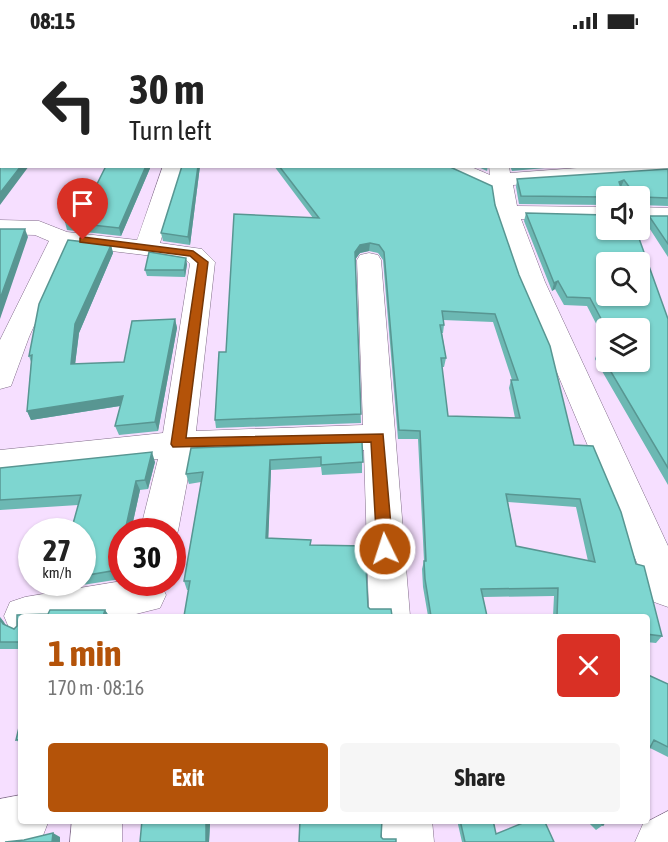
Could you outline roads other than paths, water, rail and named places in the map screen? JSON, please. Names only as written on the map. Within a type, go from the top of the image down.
[{"type":"street","points":[[146,248],[172,168]]},
{"type":"street","points":[[456,168],[502,187],[596,211]]},
{"type":"street","points":[[502,187],[668,168]]},
{"type":"street","points":[[502,187],[532,282],[668,589]]},
{"type":"street","points":[[650,214],[668,214]]},
{"type":"street","points":[[0,227],[39,228],[62,238],[193,254],[203,262],[178,444],[162,518]]},
{"type":"street","points":[[0,379],[15,337],[62,238]]},
{"type":"street","points":[[369,260],[390,614]]},
{"type":"street","points":[[0,463],[178,444],[378,437]]},
{"type":"street","points":[[42,614],[145,598]]},
{"type":"street","points":[[0,621],[18,618]]},
{"type":"street","points":[[0,825],[18,821]]},
{"type":"street","points":[[96,842],[97,824]]},
{"type":"street","points":[[407,824],[408,842]]},
{"type":"street","points":[[661,842],[668,837]]}]
